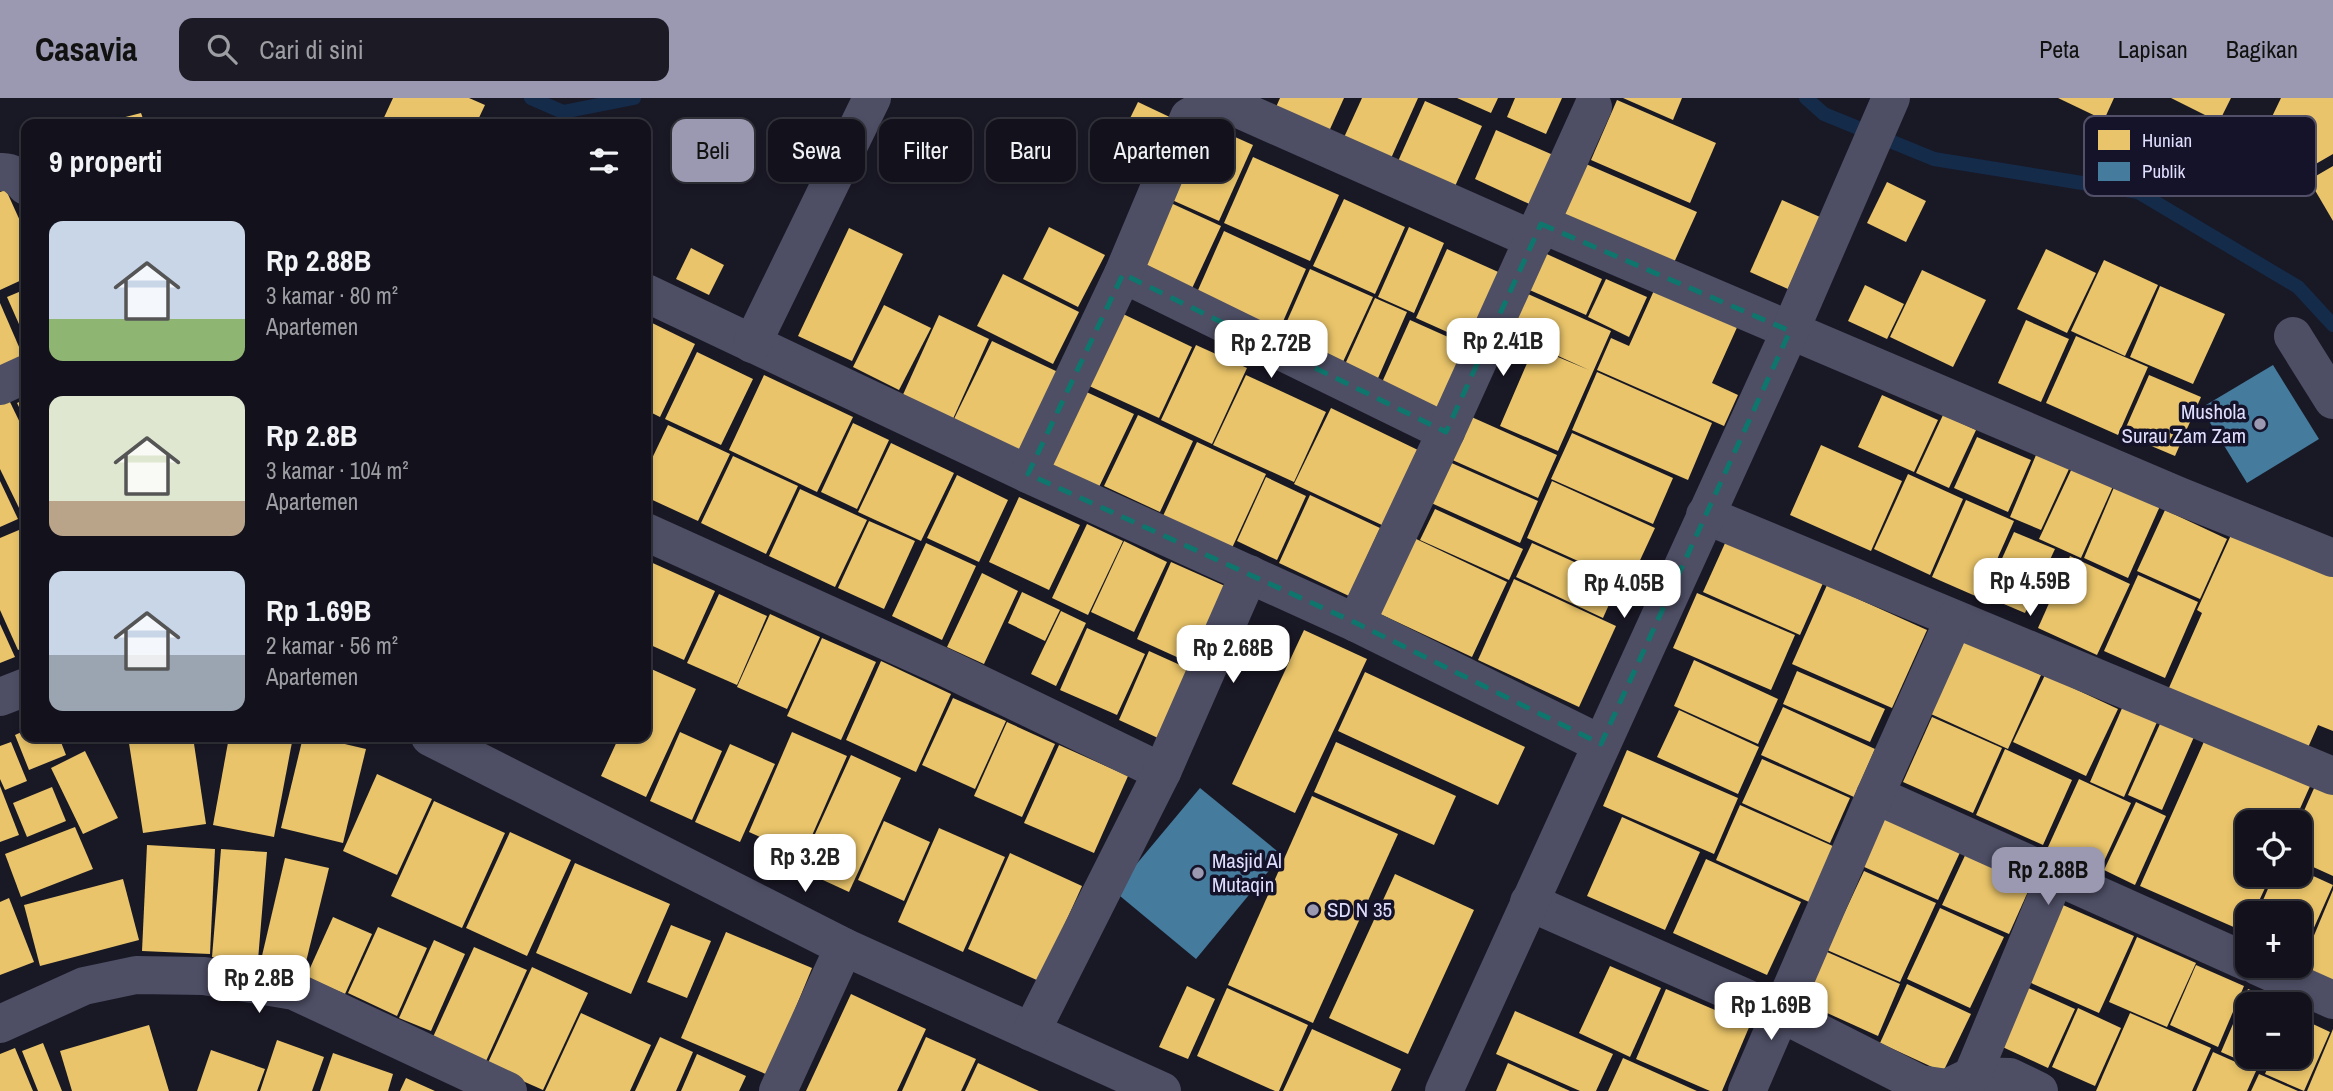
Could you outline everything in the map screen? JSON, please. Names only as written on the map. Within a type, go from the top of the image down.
[{"type":"street","points":[[752,344],[872,98]]},
{"type":"street","points":[[1444,1091],[1790,331],[1891,98]]},
{"type":"street","points":[[1028,474],[1123,274],[1189,117],[1212,104],[1236,108],[1537,232],[1790,331],[2179,496],[2333,558]]},
{"type":"street","points":[[1356,623],[1593,107]]},
{"type":"street","points":[[0,172],[7,171],[21,180]]},
{"type":"street","points":[[1123,274],[1446,432]]},
{"type":"street","points":[[651,295],[1028,474],[1356,623],[1601,744]]},
{"type":"street","points":[[2293,336],[2333,400]]},
{"type":"street","points":[[0,386],[21,376]]},
{"type":"street","points":[[1704,515],[2333,776]]},
{"type":"street","points":[[651,534],[944,667],[1162,772]]},
{"type":"street","points":[[1031,1032],[1162,772],[1249,575]]},
{"type":"street","points":[[1747,1091],[1954,619]]},
{"type":"street","points":[[0,697],[21,689]]},
{"type":"street","points":[[440,742],[844,947],[1162,1091]]},
{"type":"street","points":[[1875,795],[2235,957]]},
{"type":"street","points":[[1530,902],[1782,1014],[1920,1084],[1947,1088],[2006,1084],[2055,877]]},
{"type":"street","points":[[778,1091],[844,947]]},
{"type":"street","points":[[0,1024],[84,986],[135,975],[204,976],[294,992],[508,1091]]},
{"type":"street","points":[[2284,978],[2333,1000]]},
{"type":"highlighted area","points":[[1541,224],[1790,331],[1601,744],[1356,623],[1028,474],[1123,274],[1446,432]]},
{"type":"building: Hunian","points":[[393,98],[469,98],[485,105],[478,119],[383,119]]},
{"type":"building: Hunian","points":[[1280,98],[1344,98],[1326,138],[1273,114]]},
{"type":"building: Hunian","points":[[1362,98],[1418,98],[1388,165],[1341,144]]},
{"type":"building: Hunian","points":[[1457,98],[1498,98],[1491,113]]},
{"type":"building: Hunian","points":[[1515,98],[1562,98],[1546,134],[1507,117]]},
{"type":"building: Hunian","points":[[1623,98],[1682,98],[1673,120]]},
{"type":"building: Hunian","points":[[2058,98],[2114,98],[2106,116],[2096,116]]},
{"type":"building: Hunian","points":[[2171,98],[2231,98],[2222,116],[2207,116]]},
{"type":"building: Hunian","points":[[2281,98],[2333,98],[2333,154],[2316,164],[2316,116],[2272,116]]},
{"type":"building: Hunian","points":[[1617,100],[1716,143],[1690,203],[1591,160]]},
{"type":"building: Hunian","points":[[1425,101],[1482,126],[1452,193],[1395,168]]},
{"type":"building: Hunian","points":[[1138,102],[1174,119],[1130,119]]},
{"type":"building: Hunian","points":[[141,113],[143,119],[118,119]]},
{"type":"building: Hunian","points":[[1496,130],[1560,158],[1538,208],[1475,179]]},
{"type":"building: Hunian","points":[[1234,137],[1253,145],[1219,221],[1163,196],[1169,182],[1234,182]]},
{"type":"building: Hunian","points":[[1253,157],[1339,195],[1310,261],[1224,223]]},
{"type":"building: Hunian","points":[[1586,164],[1697,212],[1672,267],[1562,219]]},
{"type":"building: Hunian","points":[[2333,166],[2333,221],[2316,192],[2316,176]]},
{"type":"building: Hunian","points":[[1887,182],[1926,201],[1906,242],[1867,223]]},
{"type":"building: Hunian","points":[[6,190],[21,223],[21,280],[0,290],[0,192]]},
{"type":"building: Hunian","points":[[1162,199],[1221,226],[1188,297],[1130,270]]},
{"type":"building: Hunian","points":[[1344,199],[1405,227],[1375,294],[1313,266]]},
{"type":"building: Hunian","points":[[1782,200],[1820,217],[1788,289],[1750,272]]},
{"type":"building: Hunian","points":[[1049,227],[1105,255],[1078,307],[1023,279]]},
{"type":"building: Hunian","points":[[1409,227],[1444,243],[1414,313],[1378,297]]},
{"type":"building: Hunian","points":[[849,228],[903,254],[852,361],[798,336]]},
{"type":"building: Hunian","points":[[1224,231],[1306,269],[1278,333],[1195,297]]},
{"type":"building: Hunian","points":[[691,248],[724,265],[709,295],[676,279]]},
{"type":"building: Hunian","points":[[1447,249],[1505,275],[1474,344],[1416,318]]},
{"type":"building: Hunian","points":[[2046,249],[2096,273],[2067,333],[2017,309]]},
{"type":"building: Hunian","points":[[1540,251],[1602,279],[1586,315],[1523,287]]},
{"type":"building: Hunian","points":[[2104,260],[2158,285],[2125,356],[2071,331]]},
{"type":"building: Hunian","points":[[1310,269],[1373,297],[1342,364],[1280,337]]},
{"type":"building: Hunian","points":[[1922,270],[1986,300],[1953,367],[1890,337]]},
{"type":"building: Hunian","points":[[1003,274],[1079,312],[1053,364],[977,326]]},
{"type":"building: Hunian","points":[[1606,279],[1647,297],[1629,337],[1588,317]]},
{"type":"building: Hunian","points":[[1865,285],[1904,304],[1887,339],[1848,321]]},
{"type":"building: Hunian","points":[[1656,286],[1739,323],[1712,383],[1738,395],[1724,426],[1597,370],[1611,338],[1629,346]]},
{"type":"building: Hunian","points":[[2160,286],[2225,314],[2193,384],[2130,357]]},
{"type":"building: Hunian","points":[[21,291],[21,329],[7,297]]},
{"type":"building: Hunian","points":[[1528,294],[1611,331],[1558,451],[1500,426],[1534,347],[1589,370],[1510,334]]},
{"type":"building: Hunian","points":[[1375,298],[1407,312],[1375,385],[1342,371]]},
{"type":"building: Hunian","points":[[0,303],[21,351],[21,365],[0,373]]},
{"type":"building: Hunian","points":[[884,305],[931,328],[899,390],[853,367]]},
{"type":"building: Hunian","points":[[1121,313],[1192,347],[1159,418],[1087,385]]},
{"type":"building: Hunian","points":[[939,315],[989,339],[952,421],[901,399]]},
{"type":"building: Hunian","points":[[1410,320],[1466,345],[1435,414],[1379,389]]},
{"type":"building: Hunian","points":[[2026,320],[2069,339],[2041,402],[1998,383]]},
{"type":"building: Hunian","points":[[651,322],[695,344],[660,417],[651,412]]},
{"type":"building: Hunian","points":[[2076,336],[2148,367],[2118,435],[2046,403]]},
{"type":"building: Hunian","points":[[992,341],[1058,372],[1020,453],[953,421]]},
{"type":"building: Hunian","points":[[1196,345],[1247,368],[1212,444],[1161,420]]},
{"type":"building: Hunian","points":[[697,352],[753,379],[721,445],[665,419]]},
{"type":"building: Hunian","points":[[1597,372],[1712,423],[1688,480],[1572,430]]},
{"type":"building: Hunian","points":[[764,375],[853,417],[817,492],[729,450]]},
{"type":"building: Hunian","points":[[1246,375],[1326,412],[1294,482],[1213,445]]},
{"type":"building: Hunian","points":[[2149,375],[2201,397],[2175,456],[2123,434]]},
{"type":"building: Hunian","points":[[1080,389],[1134,414],[1099,487],[1045,462]]},
{"type":"building: Hunian","points":[[1882,395],[1938,420],[1914,472],[1858,447]]},
{"type":"building: Hunian","points":[[9,400],[21,425],[21,512],[0,469],[0,404]]},
{"type":"building: Hunian","points":[[1331,408],[1420,451],[1384,526],[1294,484]]},
{"type":"building: Hunian","points":[[1138,415],[1193,441],[1160,512],[1104,486]]},
{"type":"building: Hunian","points":[[1467,415],[1557,455],[1538,498],[1448,458]]},
{"type":"building: Hunian","points":[[1943,415],[1976,430],[1949,488],[1916,473]]},
{"type":"building: Hunian","points":[[853,423],[889,440],[857,509],[821,492]]},
{"type":"building: Hunian","points":[[668,425],[730,454],[698,521],[651,499],[651,461]]},
{"type":"building: Hunian","points":[[1572,433],[1673,478],[1653,524],[1551,479]]},
{"type":"building: Hunian","points":[[1977,437],[2031,460],[2008,512],[1954,488]]},
{"type":"building: Hunian","points":[[1197,442],[1266,474],[1232,548],[1163,516]]},
{"type":"building: Hunian","points":[[891,443],[954,473],[921,541],[858,512]]},
{"type":"building: Hunian","points":[[1821,445],[1902,481],[1871,551],[1790,515]]},
{"type":"building: Hunian","points":[[2036,455],[2069,469],[2041,530],[2010,517]]},
{"type":"building: Hunian","points":[[733,456],[798,486],[766,554],[701,523]]},
{"type":"building: Hunian","points":[[1447,461],[1538,501],[1520,543],[1429,502]]},
{"type":"building: Hunian","points":[[2073,466],[2114,484],[2081,558],[2039,539]]},
{"type":"building: Hunian","points":[[1908,474],[1963,499],[1930,575],[1874,549]]},
{"type":"building: Hunian","points":[[957,475],[1008,500],[979,562],[927,538]]},
{"type":"building: Hunian","points":[[1266,477],[1306,496],[1277,560],[1237,541]]},
{"type":"building: Hunian","points":[[0,481],[18,519],[0,527]]},
{"type":"building: Hunian","points":[[1552,481],[1655,528],[1629,584],[1527,538]]},
{"type":"building: Hunian","points":[[2115,485],[2160,506],[2128,578],[2084,558]]},
{"type":"building: Hunian","points":[[800,489],[867,520],[835,587],[769,556]]},
{"type":"building: Hunian","points":[[1310,495],[1380,528],[1349,596],[1279,563]]},
{"type":"building: Hunian","points":[[1019,497],[1080,525],[1049,590],[989,562]]},
{"type":"building: Hunian","points":[[1966,500],[2014,521],[1980,598],[1932,577]]},
{"type":"building: Hunian","points":[[1435,509],[1523,549],[1509,580],[1420,540]]},
{"type":"building: Hunian","points":[[2165,510],[2227,539],[2200,599],[2137,571]]},
{"type":"building: Hunian","points":[[869,521],[915,541],[884,609],[838,588]]},
{"type":"building: Hunian","points":[[1087,524],[1123,541],[1088,615],[1052,598]]},
{"type":"building: Hunian","points":[[21,529],[21,649],[18,650],[0,610],[0,538]]},
{"type":"building: Hunian","points":[[2014,532],[2055,549],[2025,613],[1985,596]]},
{"type":"building: Hunian","points":[[2231,535],[2333,575],[2333,731],[2318,725],[2306,752],[2168,690],[2202,613],[2197,610]]},
{"type":"building: Hunian","points":[[1414,538],[1507,582],[1472,657],[1378,613]]},
{"type":"building: Hunian","points":[[1124,541],[1167,562],[1134,632],[1091,612]]},
{"type":"building: Hunian","points":[[1726,541],[1823,583],[1800,635],[1703,592]]},
{"type":"building: Hunian","points":[[926,543],[976,566],[942,640],[892,616]]},
{"type":"building: Hunian","points":[[1532,543],[1619,582],[1603,618],[1516,577]]},
{"type":"building: Hunian","points":[[2070,556],[2130,584],[2097,655],[2038,628]]},
{"type":"building: Hunian","points":[[651,562],[715,591],[684,660],[651,645]]},
{"type":"building: Hunian","points":[[1171,562],[1225,586],[1190,663],[1137,639]]},
{"type":"building: Hunian","points":[[982,573],[1018,591],[984,664],[947,647]]},
{"type":"building: Hunian","points":[[2138,575],[2198,602],[2165,678],[2104,651]]},
{"type":"building: Hunian","points":[[1514,579],[1616,626],[1579,707],[1478,660]]},
{"type":"building: Hunian","points":[[1827,585],[1927,630],[1892,708],[1792,664]]},
{"type":"building: Hunian","points":[[1022,592],[1060,610],[1045,641],[1008,623]]},
{"type":"building: Hunian","points":[[1697,593],[1795,635],[1771,690],[1673,648]]},
{"type":"building: Hunian","points":[[719,594],[767,616],[737,685],[687,663]]},
{"type":"building: Hunian","points":[[1061,611],[1086,623],[1056,686],[1031,674]]},
{"type":"building: Hunian","points":[[770,614],[820,637],[787,709],[737,687]]},
{"type":"building: Hunian","points":[[0,624],[15,657],[0,663]]},
{"type":"building: Hunian","points":[[1087,628],[1145,654],[1117,715],[1060,690]]},
{"type":"building: Hunian","points":[[1304,630],[1367,659],[1295,813],[1232,784]]},
{"type":"building: Hunian","points":[[822,638],[876,662],[841,740],[787,716]]},
{"type":"building: Hunian","points":[[1963,640],[2041,675],[2008,749],[1931,714]]},
{"type":"building: Hunian","points":[[1149,651],[1189,669],[1158,738],[1119,720]]},
{"type":"building: Hunian","points":[[1694,660],[1778,699],[1758,744],[1674,706]]},
{"type":"building: Hunian","points":[[881,661],[951,694],[916,772],[846,740]]},
{"type":"building: Hunian","points":[[651,669],[696,689],[646,797],[601,776],[617,742],[651,742]]},
{"type":"building: Hunian","points":[[1797,671],[1885,709],[1870,742],[1783,704]]},
{"type":"building: Hunian","points":[[1365,672],[1525,747],[1498,805],[1338,731]]},
{"type":"building: Hunian","points":[[2045,675],[2118,709],[2086,776],[2013,742]]},
{"type":"building: Hunian","points":[[953,698],[1006,721],[975,789],[922,765]]},
{"type":"building: Hunian","points":[[2123,706],[2157,722],[2124,797],[2090,782]]},
{"type":"building: Hunian","points":[[1783,707],[1875,749],[1854,797],[1761,755]]},
{"type":"building: Hunian","points":[[1679,710],[1759,747],[1738,794],[1657,757]]},
{"type":"building: Hunian","points":[[2164,715],[2197,730],[2162,810],[2128,795]]},
{"type":"building: Hunian","points":[[1932,717],[2002,748],[1973,813],[1903,782]]},
{"type":"building: Hunian","points":[[1007,722],[1055,744],[1022,817],[974,796]]},
{"type":"building: Hunian","points":[[2210,728],[2315,775],[2299,810],[2235,810],[2235,887],[2265,887],[2259,901],[2235,901],[2235,928],[2140,886]]},
{"type":"building: Hunian","points":[[21,732],[21,742],[61,742],[66,755],[29,770],[15,735]]},
{"type":"building: Hunian","points":[[680,732],[722,751],[692,820],[650,801]]},
{"type":"building: Hunian","points":[[792,732],[847,756],[803,856],[749,832]]},
{"type":"building: Hunian","points":[[11,742],[27,781],[5,790],[0,779],[0,746]]},
{"type":"building: Hunian","points":[[129,742],[194,742],[206,824],[143,833]]},
{"type":"building: Hunian","points":[[228,742],[292,742],[274,837],[213,825]]},
{"type":"building: Hunian","points":[[302,742],[336,742],[366,749],[343,843],[281,828]]},
{"type":"building: Hunian","points":[[1336,742],[1456,796],[1434,845],[1314,792]]},
{"type":"building: Hunian","points":[[730,744],[775,764],[740,842],[695,822]]},
{"type":"building: Hunian","points":[[1059,745],[1128,776],[1094,853],[1024,823]]},
{"type":"building: Hunian","points":[[2005,749],[2072,780],[2043,845],[1976,815]]},
{"type":"building: Hunian","points":[[1627,750],[1738,798],[1714,854],[1603,806]]},
{"type":"building: Hunian","points":[[85,751],[118,818],[83,834],[51,768]]},
{"type":"building: Hunian","points":[[851,755],[901,778],[849,892],[799,869]]},
{"type":"building: Hunian","points":[[1762,759],[1850,798],[1830,843],[1742,803]]},
{"type":"building: Hunian","points":[[377,774],[432,799],[397,875],[343,851]]},
{"type":"building: Hunian","points":[[2079,779],[2131,803],[2100,870],[2048,847]]},
{"type":"building: Hunian","points":[[0,786],[19,835],[0,842]]},
{"type":"building: Hunian","points":[[2315,786],[2333,794],[2333,876],[2312,866],[2312,810],[2304,810]]},
{"type":"building: Hunian","points":[[52,787],[66,821],[27,837],[13,803]]},
{"type":"building: Hunian","name":"SD N 35","points":[[1312,796],[1398,834],[1313,1023],[1228,985]]},
{"type":"building: Hunian","points":[[434,801],[505,833],[462,928],[391,896]]},
{"type":"building: Hunian","points":[[2136,802],[2166,816],[2135,885],[2104,870]]},
{"type":"building: Hunian","points":[[1740,805],[1835,847],[1809,902],[1716,860]]},
{"type":"building: Hunian","points":[[1888,811],[1963,846],[1938,900],[1862,866]]},
{"type":"building: Hunian","points":[[1622,817],[1700,852],[1665,930],[1587,896]]},
{"type":"building: Hunian","points":[[884,821],[930,842],[904,901],[858,880]]},
{"type":"building: Hunian","points":[[75,827],[93,869],[21,897],[5,854]]},
{"type":"building: Hunian","points":[[939,828],[1005,857],[963,952],[898,922]]},
{"type":"building: Hunian","points":[[510,832],[571,860],[527,956],[466,928]]},
{"type":"building: Hunian","points":[[147,845],[215,849],[210,954],[142,951]]},
{"type":"building: Hunian","points":[[221,849],[267,852],[258,960],[212,957]]},
{"type":"building: Hunian","points":[[1968,849],[2034,878],[2009,934],[1942,905]]},
{"type":"building: Hunian","points":[[1010,853],[1082,886],[1039,981],[968,949]]},
{"type":"building: Hunian","points":[[285,858],[329,868],[304,970],[261,960]]},
{"type":"building: Hunian","points":[[1706,859],[1801,902],[1767,975],[1673,933]]},
{"type":"building: Hunian","points":[[575,863],[670,904],[631,994],[536,953]]},
{"type":"building: Hunian","points":[[1864,871],[1936,903],[1900,982],[1827,950]]},
{"type":"building: Hunian","points":[[1395,874],[1474,910],[1408,1054],[1329,1018]]},
{"type":"building: Hunian","points":[[2312,875],[2333,885],[2312,932],[2312,901],[2263,901],[2269,887],[2312,887]]},
{"type":"building: Hunian","points":[[123,879],[139,940],[40,966],[24,905]]},
{"type":"building: Hunian","points":[[2333,890],[2333,983],[2312,974],[2312,940]]},
{"type":"building: Hunian","points":[[9,898],[34,962],[0,975],[0,902]]},
{"type":"building: Hunian","points":[[2056,902],[2134,936],[2099,1013],[2022,979]]},
{"type":"building: Hunian","points":[[1940,908],[2004,937],[1970,1008],[1907,979]]},
{"type":"building: Hunian","points":[[333,917],[372,934],[345,994],[306,977]]},
{"type":"building: Hunian","points":[[671,925],[711,941],[687,998],[647,982]]},
{"type":"building: Hunian","points":[[378,927],[427,948],[397,1016],[348,993]]},
{"type":"building: Hunian","points":[[726,932],[812,968],[768,1075],[681,1038]]},
{"type":"building: Hunian","points":[[2137,937],[2196,963],[2167,1027],[2109,1002]]},
{"type":"building: Hunian","points":[[434,940],[465,954],[431,1031],[399,1018]]},
{"type":"building: Hunian","points":[[474,947],[527,970],[486,1061],[433,1037]]},
{"type":"building: Hunian","points":[[1827,952],[1900,984],[1878,1036],[1805,1003]]},
{"type":"building: Hunian","points":[[2196,965],[2244,986],[2241,992],[2235,992],[2235,1007],[2218,1047],[2170,1025]]},
{"type":"building: Hunian","points":[[1610,966],[1661,988],[1630,1057],[1579,1033]]},
{"type":"building: Hunian","points":[[532,967],[588,993],[543,1090],[487,1065]]},
{"type":"building: Hunian","points":[[1907,984],[1971,1014],[1943,1072],[1880,1043]]},
{"type":"building: Hunian","points":[[1187,986],[1215,999],[1188,1059],[1159,1047]]},
{"type":"building: Hunian","points":[[2024,986],[2075,1009],[2048,1068],[1996,1044]]},
{"type":"building: Hunian","points":[[1227,988],[1308,1025],[1279,1091],[1197,1056]]},
{"type":"building: Hunian","points":[[1666,989],[1750,1025],[1722,1091],[1710,1091],[1636,1059]]},
{"type":"building: Hunian","points":[[851,994],[926,1029],[897,1091],[806,1091]]},
{"type":"building: Hunian","points":[[2078,1008],[2121,1028],[2095,1086],[2052,1067]]},
{"type":"building: Hunian","points":[[1515,1011],[1613,1054],[1596,1091],[1580,1091],[1496,1054]]},
{"type":"building: Hunian","points":[[581,1013],[651,1045],[630,1091],[545,1091]]},
{"type":"building: Hunian","points":[[2130,1013],[2211,1048],[2192,1091],[2096,1091]]},
{"type":"building: Hunian","points":[[2235,1019],[2235,1058],[2221,1052]]},
{"type":"building: Hunian","points":[[2312,1024],[2330,1032],[2304,1091],[2265,1074],[2267,1069],[2312,1069]]},
{"type":"building: Hunian","points":[[149,1025],[169,1091],[72,1091],[60,1051]]},
{"type":"building: Hunian","points":[[1312,1029],[1401,1069],[1391,1091],[1283,1091]]},
{"type":"building: Hunian","points":[[2333,1029],[2333,1091],[2307,1091]]},
{"type":"building: Hunian","points":[[660,1037],[693,1052],[676,1091],[635,1091]]},
{"type":"building: Hunian","points":[[926,1037],[976,1059],[961,1091],[902,1091]]},
{"type":"building: Hunian","points":[[277,1040],[324,1057],[312,1091],[260,1091]]},
{"type":"building: Hunian","points":[[43,1043],[62,1091],[38,1091],[22,1051]]},
{"type":"building: Hunian","points":[[15,1048],[33,1091],[0,1091],[0,1054]]},
{"type":"building: Hunian","points":[[211,1050],[265,1069],[257,1091],[197,1091]]},
{"type":"building: Hunian","points":[[2213,1052],[2235,1062],[2235,1069],[2256,1071],[2247,1091],[2196,1091]]},
{"type":"building: Hunian","points":[[333,1053],[393,1074],[388,1091],[320,1091]]},
{"type":"building: Hunian","points":[[697,1054],[746,1076],[739,1091],[681,1091]]},
{"type":"building: Hunian","points":[[1623,1058],[1697,1091],[1608,1091]]},
{"type":"building: Hunian","points":[[978,1063],[1039,1091],[965,1091]]},
{"type":"building: Hunian","points":[[1508,1063],[1570,1091],[1496,1091]]},
{"type":"building: Hunian","points":[[2259,1074],[2298,1091],[2251,1091]]},
{"type":"building: Hunian","points":[[406,1078],[435,1091],[400,1091]]},
{"type":"building: Publik","name":"Mushola Surau Zam Zam","points":[[2273,365],[2319,439],[2247,483],[2201,408]]},
{"type":"building: Publik","name":"Masjid Al Mutaqin","points":[[1200,788],[1282,855],[1196,959],[1114,891]]},
{"type":"waterway","points":[[531,98],[563,112],[634,98]]},
{"type":"waterway","points":[[1806,98],[1824,114],[1934,159],[2084,183]]},
{"type":"waterway","points":[[2145,196],[2298,287],[2333,325]]},
{"type":"place","name":"Mushola Surau Zam Zam","points":[[2260,424]]},
{"type":"place","name":"Masjid Al Mutaqin","points":[[1198,873]]},
{"type":"place","name":"SD N 35","points":[[1313,910]]}]
